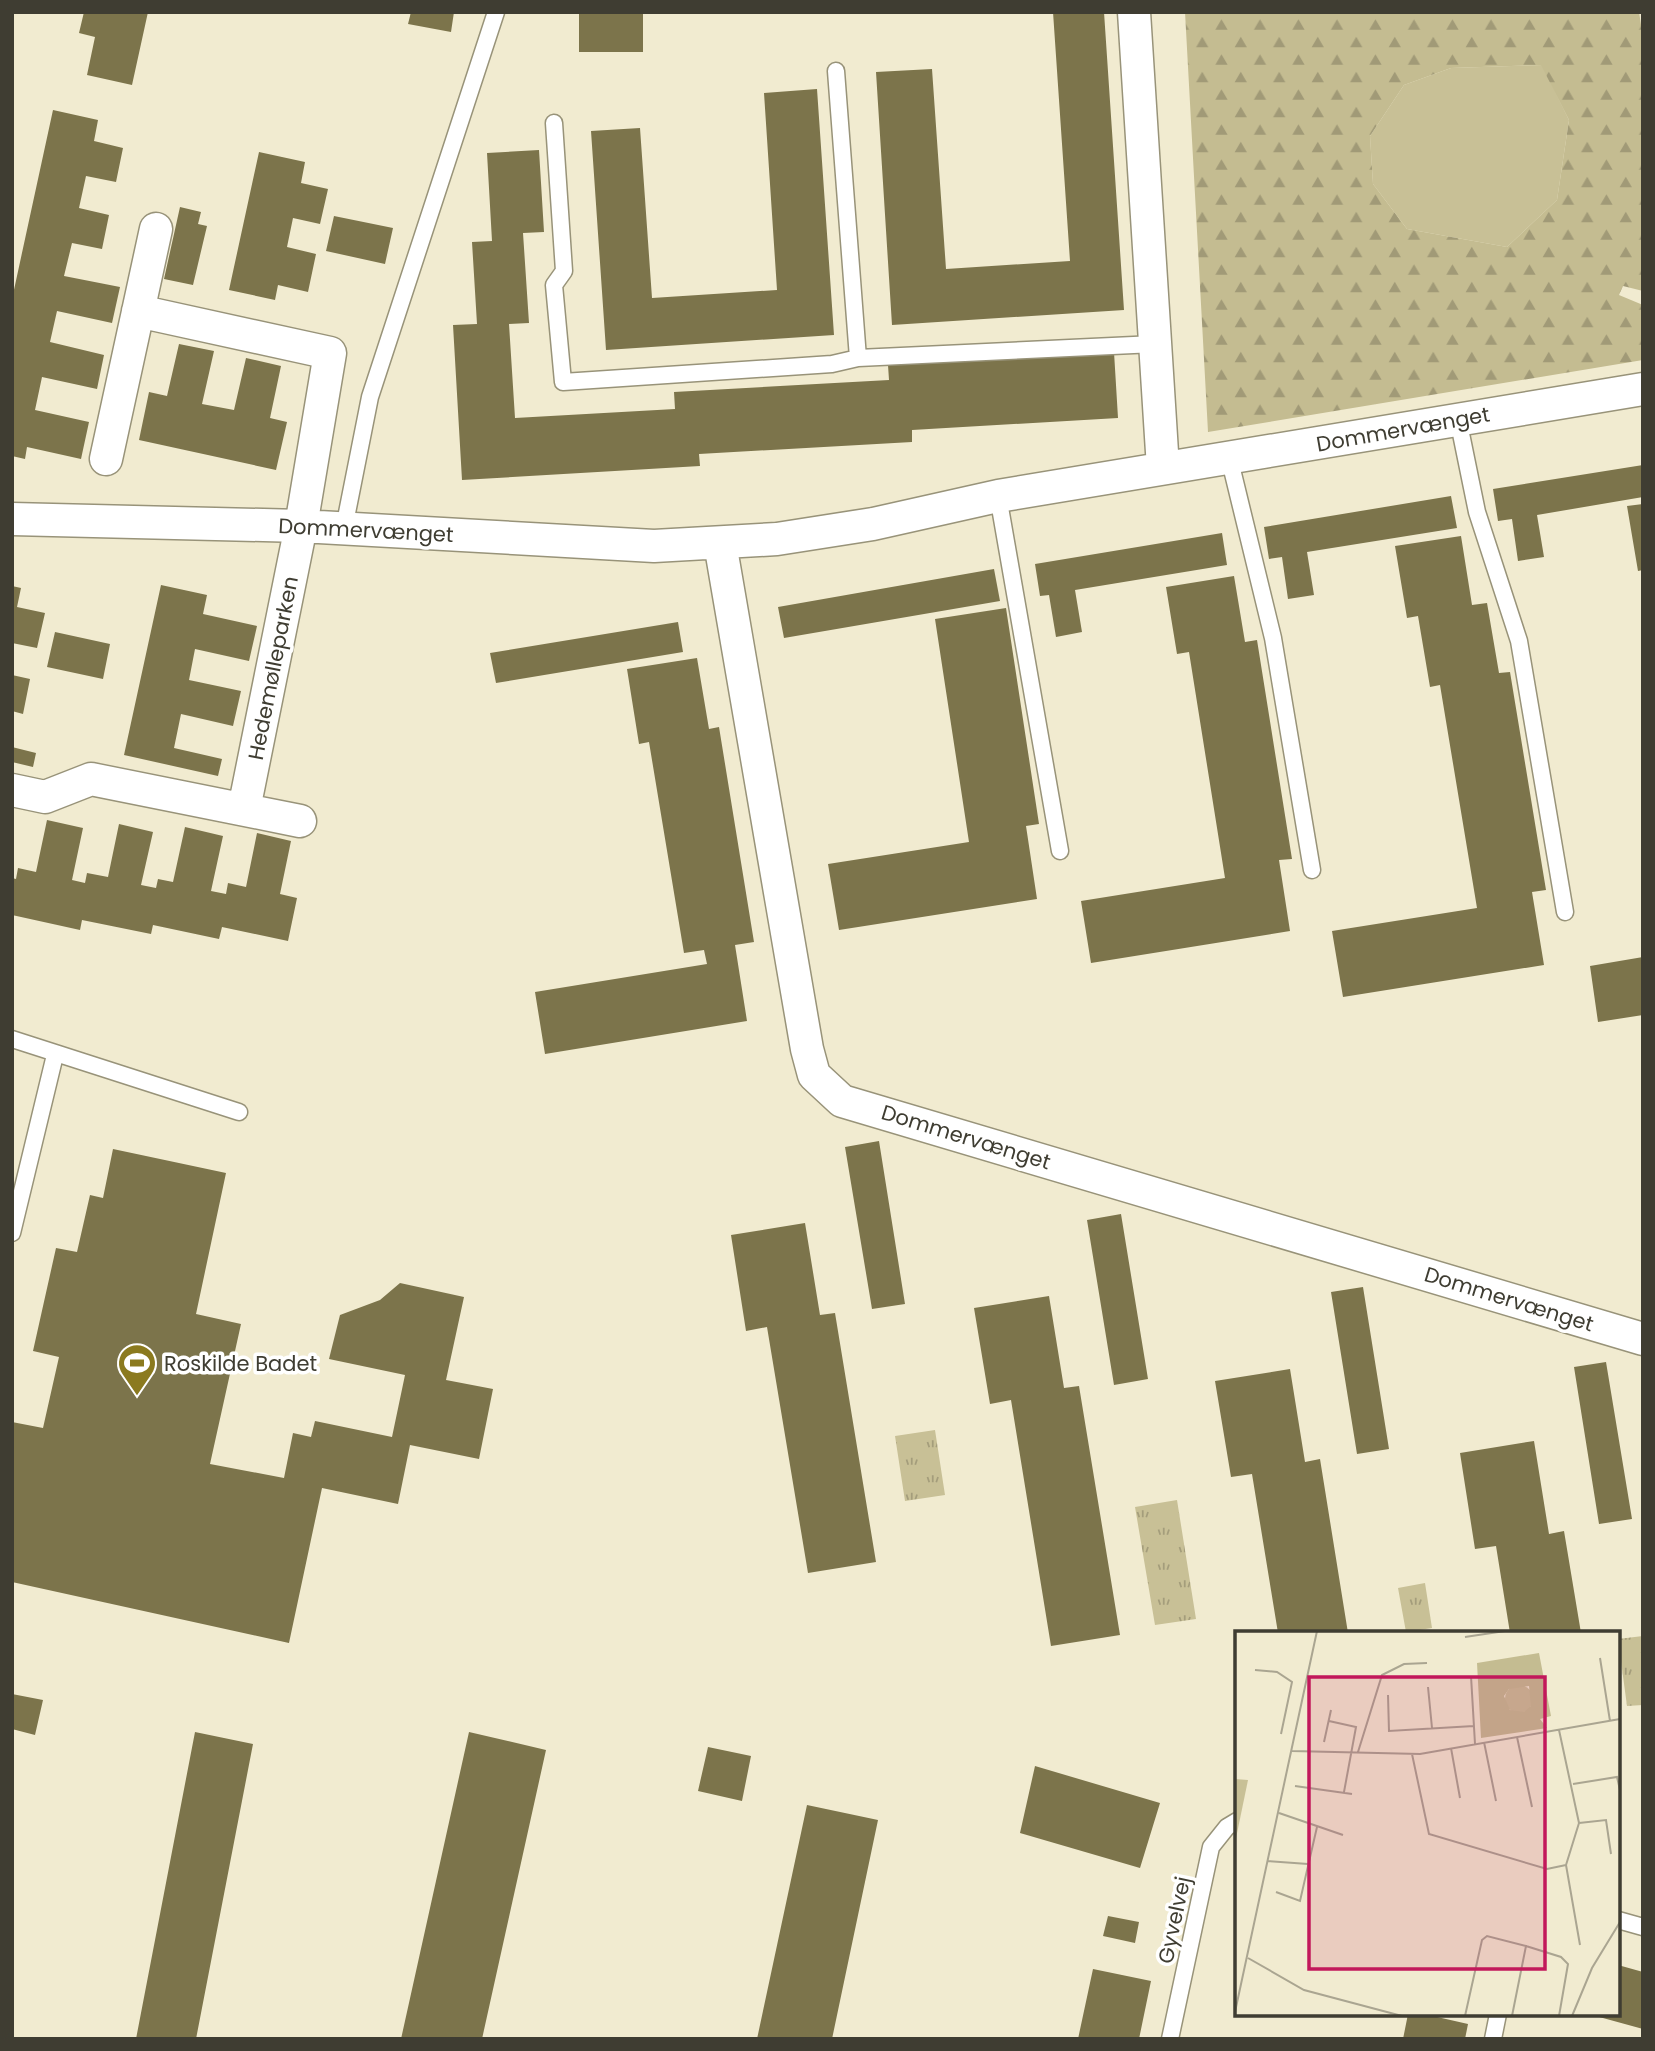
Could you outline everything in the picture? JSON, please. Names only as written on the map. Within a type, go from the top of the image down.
[{"type":"street","points":[[1134,12],[1163,468]]},
{"type":"street","points":[[106,459],[156,229]]},
{"type":"street","name":"Hedemølleparken","points":[[138,311],[331,353],[301,526],[244,809]]},
{"type":"street","name":"Dommervænget","points":[[12,519],[301,526],[654,546],[720,543],[826,532],[998,496],[1643,389]]},
{"type":"street","name":"Dommervænget","points":[[720,543],[807,1049],[814,1075],[842,1101],[1643,1339]]},
{"type":"street","points":[[12,790],[45,797],[91,779],[300,821]]},
{"type":"lane","points":[[344,528],[370,397],[496,12]]},
{"type":"lane","points":[[836,71],[858,358]]},
{"type":"lane","points":[[554,124],[564,271],[554,285],[563,382],[832,363],[858,358],[1155,344]]},
{"type":"lane","points":[[1458,419],[1477,512],[1519,642],[1565,912]]},
{"type":"lane","points":[[1229,457],[1273,638],[1312,870]]},
{"type":"lane","points":[[998,496],[1060,851]]},
{"type":"lane","points":[[12,1038],[55,1055],[239,1112]]},
{"type":"lane","points":[[12,1233],[55,1055]]},
{"type":"lane","name":"Gyvelvej","points":[[1170,2039],[1211,1847],[1227,1827],[1235,1822]]},
{"type":"lane","points":[[1620,1921],[1643,1927]]},
{"type":"lane","points":[[1493,2039],[1498,2016]]},
{"type":"green space","points":[[1185,12],[1639,12],[1643,37],[1643,291],[1623,286],[1619,295],[1643,305],[1643,360],[1208,432]],"holes":[[[1541,65],[1569,120],[1557,200],[1507,247],[1407,229],[1373,184],[1370,136],[1404,85],[1451,68]]]},
{"type":"green space","points":[[1542,65],[1569,120],[1557,200],[1507,247],[1407,229],[1373,184],[1370,136],[1404,85],[1451,68]]},
{"type":"green space","points":[[935,1430],[945,1495],[905,1501],[895,1436]]},
{"type":"green space","points":[[1177,1500],[1196,1619],[1155,1625],[1135,1507]]},
{"type":"green space","points":[[1425,1583],[1432,1628],[1406,1631],[1398,1588]]},
{"type":"green space","points":[[1643,1636],[1643,1705],[1627,1706],[1620,1639]]},
{"type":"building","points":[[84,12],[148,12],[132,85],[87,75],[95,37],[79,33]]},
{"type":"building","points":[[411,12],[454,12],[451,32],[408,24]]},
{"type":"building","points":[[579,12],[643,12],[643,52],[579,52]]},
{"type":"building","points":[[1053,12],[1104,12],[1124,310],[892,325],[876,72],[932,69],[946,269],[1070,261]]},
{"type":"building","points":[[817,89],[834,335],[606,350],[591,131],[640,128],[652,298],[777,290],[764,93]]},
{"type":"building","points":[[53,110],[98,120],[94,141],[123,148],[116,182],[86,176],[79,208],[109,215],[102,249],[72,243],[64,276],[120,287],[112,323],[57,311],[50,342],[104,355],[97,389],[42,377],[35,410],[89,422],[81,459],[27,447],[25,459],[12,456],[12,299]]},
{"type":"building","points":[[539,150],[544,232],[523,233],[529,323],[509,324],[515,418],[675,409],[674,392],[889,380],[888,365],[1114,352],[1118,418],[912,430],[912,442],[699,454],[700,466],[462,480],[453,325],[477,324],[472,242],[492,241],[487,153]]},
{"type":"building","points":[[259,152],[305,162],[301,183],[328,189],[320,224],[293,218],[287,247],[316,254],[308,292],[278,285],[275,300],[229,290]]},
{"type":"building","points":[[180,207],[201,212],[198,224],[207,226],[193,285],[164,279]]},
{"type":"building","points":[[334,216],[393,228],[385,264],[326,251]]},
{"type":"building","points":[[179,344],[214,351],[202,404],[234,410],[246,358],[281,366],[270,418],[287,422],[276,470],[139,440],[149,392],[167,396]]},
{"type":"building","points":[[1643,465],[1643,497],[1537,515],[1544,557],[1518,561],[1512,519],[1498,521],[1493,489]]},
{"type":"building","points":[[1451,496],[1457,528],[1307,552],[1314,595],[1288,599],[1282,557],[1269,559],[1264,527]]},
{"type":"building","points":[[1643,504],[1643,570],[1638,571],[1627,506]]},
{"type":"building","points":[[1222,533],[1227,565],[1075,590],[1082,632],[1056,637],[1049,595],[1040,596],[1035,564]]},
{"type":"building","points":[[1461,536],[1472,605],[1487,603],[1499,673],[1510,672],[1546,890],[1532,892],[1544,965],[1343,997],[1332,931],[1477,908],[1440,685],[1430,687],[1418,616],[1407,618],[1395,546]]},
{"type":"building","points":[[994,569],[1000,601],[784,638],[778,607]]},
{"type":"building","points":[[1234,576],[1245,642],[1257,640],[1292,859],[1279,860],[1290,931],[1091,963],[1081,901],[1225,878],[1189,652],[1177,654],[1166,587]]},
{"type":"building","points":[[161,585],[207,595],[203,614],[257,626],[249,661],[195,649],[189,680],[241,691],[233,726],[181,714],[174,748],[222,759],[218,776],[124,755]]},
{"type":"building","points":[[12,586],[21,588],[17,607],[45,613],[37,648],[12,643]]},
{"type":"building","points":[[1006,608],[1039,824],[1026,826],[1037,899],[839,930],[828,864],[969,842],[935,619]]},
{"type":"building","points":[[678,622],[683,652],[496,683],[490,653]]},
{"type":"building","points":[[55,632],[110,644],[103,679],[47,667]]},
{"type":"building","points":[[697,658],[709,729],[719,727],[754,942],[735,945],[747,1021],[545,1054],[535,992],[707,964],[704,950],[684,953],[649,742],[639,744],[627,669]]},
{"type":"building","points":[[12,675],[30,679],[23,714],[12,711]]},
{"type":"building","points":[[12,747],[36,753],[33,767],[12,762]]},
{"type":"building","points":[[47,820],[83,828],[72,880],[85,883],[87,873],[108,877],[119,824],[153,832],[141,885],[156,888],[158,879],[173,882],[185,827],[223,836],[211,891],[226,894],[228,883],[246,887],[257,833],[291,841],[280,894],[297,898],[288,941],[222,927],[219,939],[153,925],[151,934],[82,920],[80,930],[12,915],[12,878],[16,879],[18,868],[36,872]]},
{"type":"building","points":[[1643,957],[1643,1015],[1598,1022],[1590,966]]},
{"type":"building","points":[[879,1141],[905,1304],[872,1309],[845,1147]]},
{"type":"building","name":"Roskilde Badet","points":[[113,1149],[226,1173],[196,1314],[241,1324],[210,1464],[284,1478],[293,1433],[311,1437],[315,1421],[392,1437],[405,1375],[329,1359],[340,1315],[380,1300],[400,1283],[464,1297],[446,1380],[493,1389],[479,1459],[410,1445],[398,1504],[322,1488],[289,1643],[12,1582],[12,1422],[43,1428],[59,1357],[33,1351],[56,1248],[77,1252],[90,1195],[103,1198]]},
{"type":"building","points":[[1121,1214],[1148,1379],[1114,1385],[1087,1220]]},
{"type":"building","points":[[805,1223],[820,1315],[835,1313],[876,1562],[808,1573],[767,1327],[746,1331],[731,1235]]},
{"type":"building","points":[[1363,1287],[1389,1449],[1357,1454],[1331,1292]]},
{"type":"building","points":[[1049,1296],[1064,1388],[1079,1386],[1120,1635],[1051,1646],[1011,1400],[990,1404],[974,1308]]},
{"type":"building","points":[[1606,1362],[1632,1519],[1599,1524],[1574,1367]]},
{"type":"building","points":[[1290,1369],[1305,1462],[1320,1459],[1348,1631],[1278,1631],[1252,1474],[1231,1477],[1215,1381]]},
{"type":"building","points":[[1534,1441],[1549,1534],[1564,1531],[1581,1631],[1510,1631],[1496,1546],[1475,1549],[1460,1453]]},
{"type":"building","points":[[12,1694],[43,1700],[35,1735],[12,1729]]},
{"type":"building","points":[[195,1732],[253,1744],[196,2039],[136,2039]]},
{"type":"building","points":[[469,1732],[546,1750],[482,2039],[401,2039]]},
{"type":"building","points":[[708,1747],[751,1756],[742,1801],[698,1791]]},
{"type":"building","points":[[1035,1766],[1160,1803],[1140,1868],[1020,1833]]},
{"type":"building","points":[[807,1805],[878,1820],[832,2039],[757,2039]]},
{"type":"building","points":[[1108,1916],[1139,1922],[1135,1943],[1103,1936]]},
{"type":"building","points":[[1620,1966],[1643,1972],[1643,2029],[1596,2016],[1620,2016]]},
{"type":"building","points":[[1093,1969],[1151,1981],[1139,2039],[1078,2039]]},
{"type":"building","points":[[1408,2016],[1433,2016],[1468,2024],[1465,2039],[1403,2039]]},
{"type":"place","name":"Roskilde Badet","points":[[137,1397]]}]
